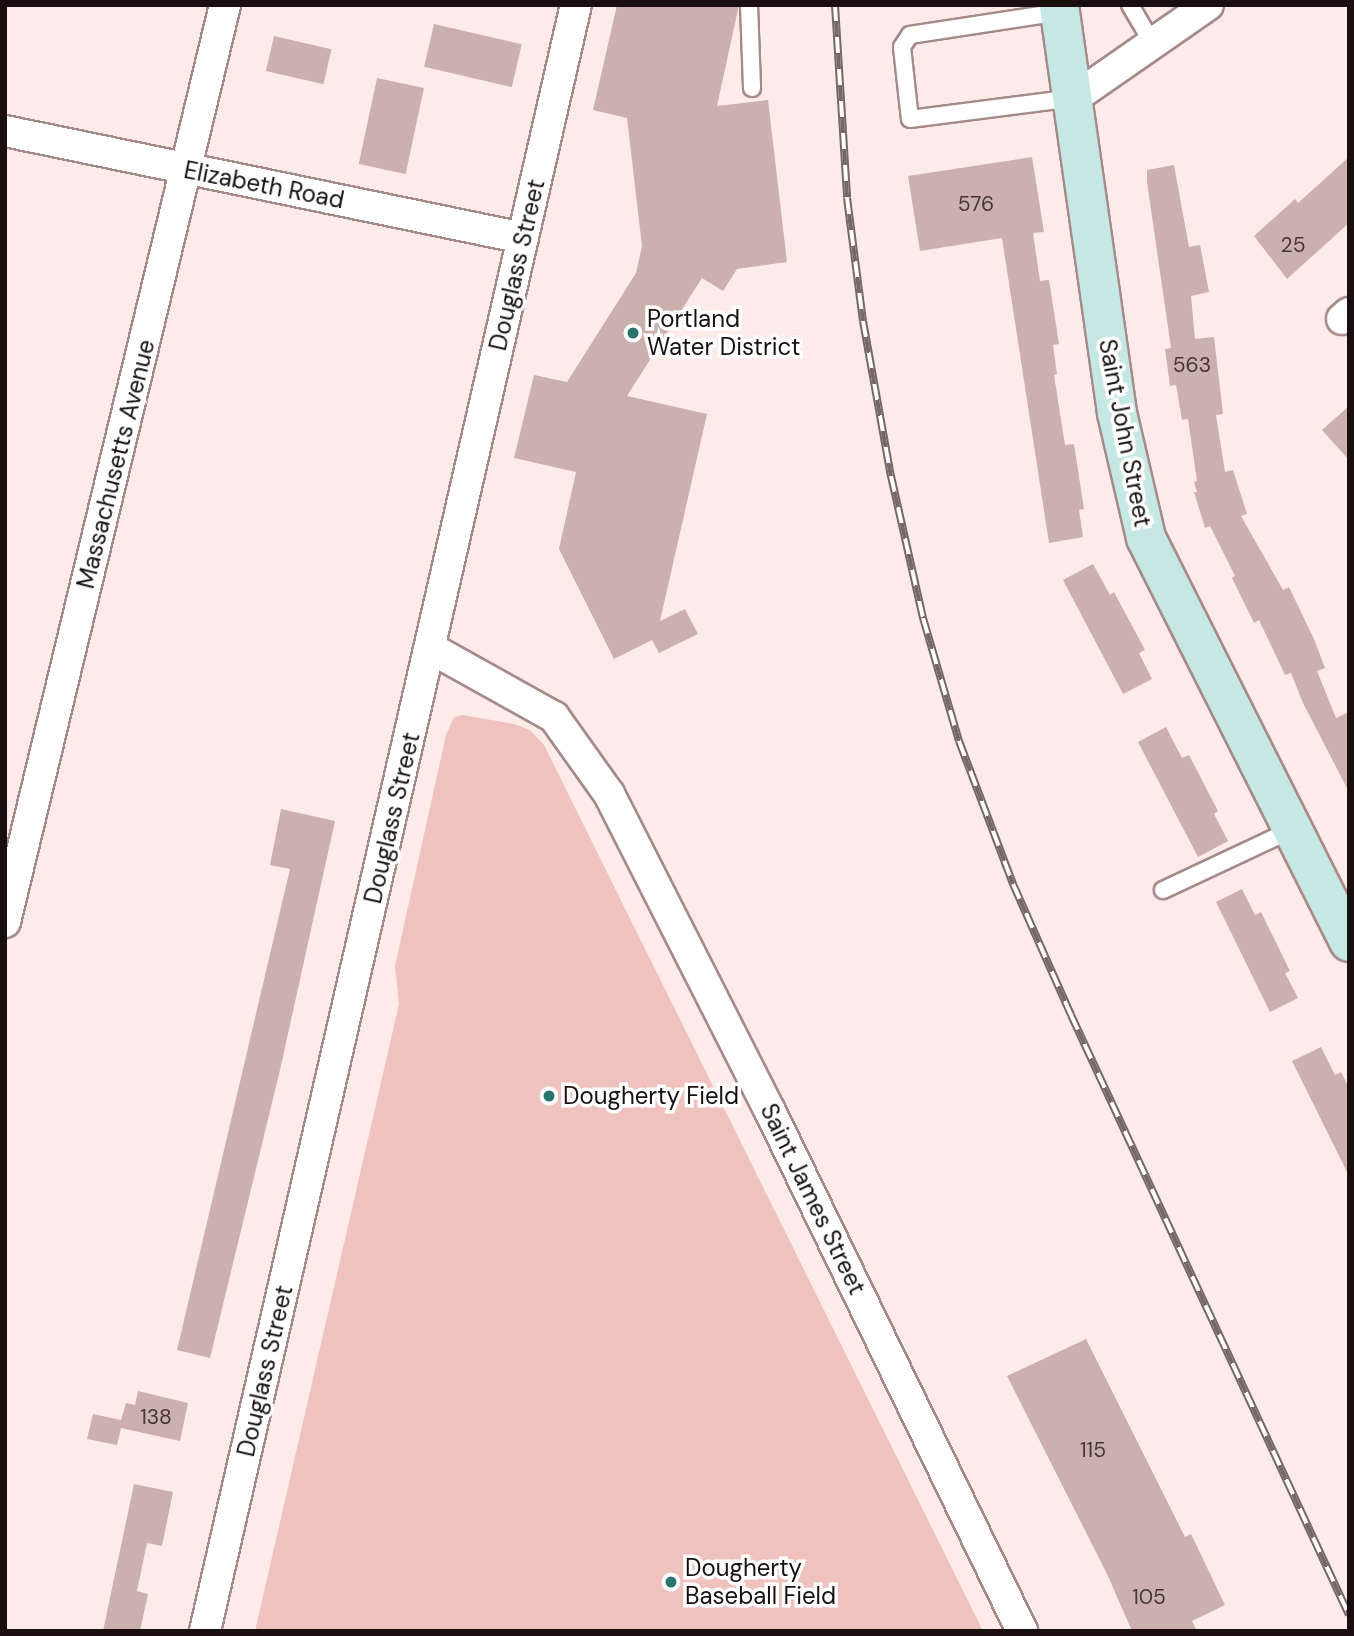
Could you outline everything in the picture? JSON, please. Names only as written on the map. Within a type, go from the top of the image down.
[{"type":"main road","name":"Saint John Street","points":[[1060,9],[1117,413],[1146,538],[1349,942]]},
{"type":"street","name":"Massachusetts Avenue","points":[[5,922],[188,170],[225,5]]},
{"type":"street","name":"Douglass Street","points":[[205,1631],[576,5]]},
{"type":"street","points":[[1073,98],[1208,5]]},
{"type":"street","name":"Elizabeth Road","points":[[5,131],[523,238]]},
{"type":"street","name":"Saint James Street","points":[[430,648],[554,716],[609,794],[824,1219],[1022,1631]]},
{"type":"lane","points":[[749,5],[752,88]]},
{"type":"lane","points":[[1130,5],[1153,44]]},
{"type":"lane","points":[[1060,9],[910,35],[902,47],[910,119],[1073,98]]},
{"type":"lane","points":[[1163,890],[1293,829]]},
{"type":"shaded area","name":"Dougherty Field","points":[[463,715],[514,724],[530,730],[544,745],[983,1631],[255,1631],[399,1004],[395,966],[446,735],[454,717]]},
{"type":"building","name":"Portland Water District","points":[[617,5],[739,5],[717,106],[768,100],[787,262],[737,269],[723,291],[702,278],[627,396],[707,414],[660,621],[685,609],[698,634],[659,653],[652,640],[614,659],[559,549],[576,472],[514,458],[534,375],[567,382],[636,273],[642,246],[627,118],[593,110]]},
{"type":"building","points":[[434,24],[522,44],[512,87],[424,67]]},
{"type":"building","points":[[274,36],[331,49],[323,84],[266,71]]},
{"type":"building","points":[[377,78],[424,88],[406,174],[359,164]]},
{"type":"building","points":[[1032,157],[1044,232],[1033,233],[1040,281],[1049,280],[1059,344],[1053,345],[1057,374],[1054,375],[1065,445],[1074,444],[1084,509],[1079,510],[1083,537],[1049,543],[1002,238],[920,251],[908,176]]},
{"type":"building","points":[[1349,157],[1349,223],[1287,279],[1254,236],[1295,199],[1298,203]]},
{"type":"building","points":[[1174,165],[1189,247],[1200,245],[1209,292],[1191,296],[1195,339],[1214,337],[1223,414],[1216,415],[1225,472],[1233,470],[1247,514],[1241,516],[1283,590],[1289,587],[1314,639],[1325,668],[1317,671],[1336,718],[1349,712],[1349,792],[1303,703],[1291,673],[1285,675],[1259,620],[1254,623],[1232,578],[1235,576],[1210,526],[1205,528],[1194,492],[1197,492],[1194,482],[1197,481],[1188,419],[1182,420],[1176,385],[1170,386],[1165,349],[1171,348],[1147,182],[1147,170]]},
{"type":"building","points":[[1349,406],[1349,460],[1322,430]]},
{"type":"building","points":[[1093,564],[1110,595],[1114,592],[1145,650],[1139,653],[1152,679],[1123,694],[1063,580]]},
{"type":"building","points":[[1166,727],[1182,758],[1189,755],[1218,811],[1214,814],[1228,841],[1198,857],[1138,742]]},
{"type":"building","points":[[281,809],[335,821],[280,1070],[210,1358],[177,1350],[290,869],[270,865]]},
{"type":"building","points":[[1242,889],[1255,915],[1261,912],[1290,971],[1285,973],[1298,998],[1270,1012],[1216,902]]},
{"type":"building","points":[[1321,1047],[1335,1075],[1341,1072],[1349,1088],[1349,1176],[1292,1061]]},
{"type":"building","points":[[1086,1339],[1185,1537],[1191,1534],[1225,1605],[1192,1621],[1197,1631],[1132,1631],[1107,1574],[1007,1376]]},
{"type":"building","points":[[138,1391],[188,1403],[180,1441],[121,1428],[117,1445],[87,1439],[93,1414],[121,1420],[126,1403],[135,1405]]},
{"type":"building","points":[[134,1484],[173,1492],[162,1546],[147,1543],[137,1591],[148,1594],[140,1631],[103,1631]]},
{"type":"railway","points":[[835,5],[847,198],[863,321],[891,476],[923,618],[959,741],[1013,884],[1071,1015],[1349,1615]]},
{"type":"place","name":"Portland Water District","points":[[633,333]]},
{"type":"place","name":"Dougherty Field","points":[[549,1096]]},
{"type":"place","name":"Dougherty Baseball Field","points":[[671,1582]]}]
